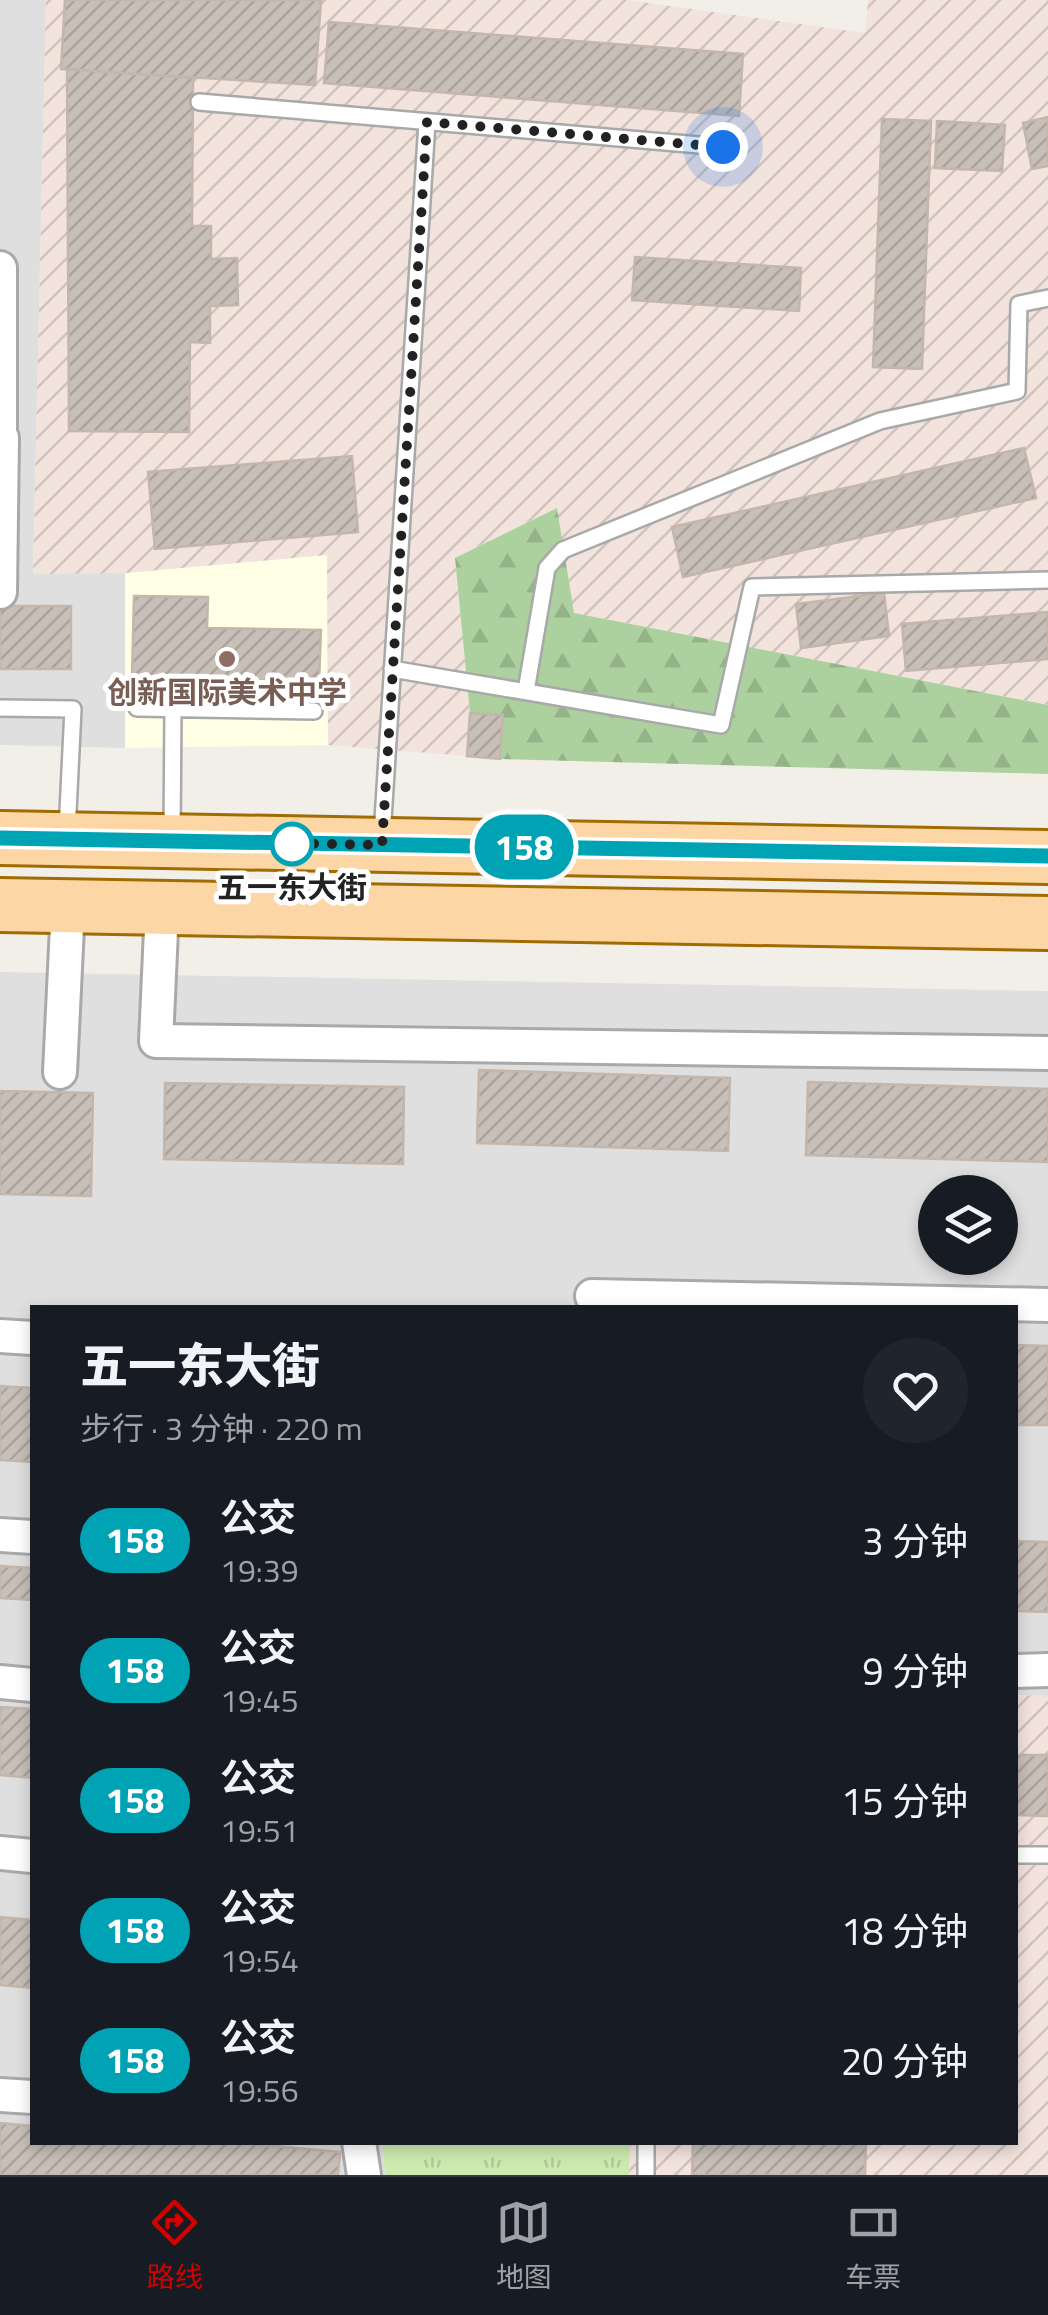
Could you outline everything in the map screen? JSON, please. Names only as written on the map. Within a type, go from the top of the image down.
[{"type":"main road","points":[[0,838],[1048,856]]},
{"type":"main road","points":[[0,905],[1048,922]]},
{"type":"street","points":[[0,268],[0,592]]},
{"type":"street","points":[[60,1072],[68,906]]},
{"type":"street","points":[[162,908],[156,1041],[1048,1053]]},
{"type":"street","points":[[592,1296],[1048,1305]]},
{"type":"street","points":[[0,1336],[30,1338]]},
{"type":"street","points":[[0,1535],[30,1537]]},
{"type":"street","points":[[1018,1671],[1048,1670]]},
{"type":"street","points":[[0,1682],[30,1685]]},
{"type":"street","points":[[0,1853],[30,1856]]},
{"type":"street","points":[[0,2094],[30,2097]]},
{"type":"street","points":[[359,2145],[364,2175]]},
{"type":"lane","points":[[199,102],[723,147]]},
{"type":"lane","points":[[382,845],[427,122]]},
{"type":"lane","points":[[526,691],[547,568],[563,550],[880,421],[1017,391],[1019,304],[1048,298]]},
{"type":"lane","points":[[392,669],[721,724],[752,587],[1048,580]]},
{"type":"lane","points":[[0,708],[73,709],[67,840]]},
{"type":"lane","points":[[137,708],[314,711]]},
{"type":"lane","points":[[172,842],[174,709]]},
{"type":"lane","points":[[1018,1855],[1048,1855]]},
{"type":"lane","points":[[646,2145],[646,2175]]},
{"type":"shaded area","points":[[0,0],[46,0],[33,573],[125,573],[125,748],[0,745]]},
{"type":"shaded area","points":[[46,0],[627,0],[865,33],[868,0],[1048,0],[1048,705],[573,613],[556,508],[455,558],[470,713],[467,756],[328,745],[327,555],[125,573],[33,574]]},
{"type":"shaded area","name":"创新国际美术中学","points":[[327,555],[328,745],[125,748],[125,573]]},
{"type":"shaded area","points":[[0,972],[1048,991],[1048,1696],[1018,1695],[1018,1305],[30,1305],[30,2145],[382,2145],[385,2175],[0,2175]]},
{"type":"shaded area","points":[[1018,1695],[1048,1696],[1048,2175],[629,2175],[630,2145],[1018,2145]]},
{"type":"green space","points":[[557,508],[574,613],[1048,705],[1048,774],[500,759],[503,716],[470,713],[455,558]]},
{"type":"green space","points":[[382,2145],[630,2145],[629,2175],[385,2175]]},
{"type":"building","points":[[65,0],[321,0],[315,85],[61,69]]},
{"type":"building","points":[[329,22],[743,54],[739,116],[324,83]]},
{"type":"building","points":[[67,69],[193,78],[192,226],[211,226],[211,259],[237,258],[238,305],[210,306],[210,343],[190,342],[189,432],[69,431]]},
{"type":"building","points":[[1048,117],[1048,166],[1032,169],[1023,123]]},
{"type":"building","points":[[882,119],[931,121],[922,369],[873,367]]},
{"type":"building","points":[[937,121],[1005,125],[1002,171],[935,168]]},
{"type":"building","points":[[635,257],[801,268],[799,311],[632,300]]},
{"type":"building","points":[[1024,448],[1036,498],[683,577],[672,527]]},
{"type":"building","points":[[352,456],[358,532],[155,549],[148,472]]},
{"type":"building","points":[[884,593],[889,636],[801,648],[796,604]]},
{"type":"building","points":[[134,596],[208,597],[207,628],[321,630],[319,682],[132,677]]},
{"type":"building","points":[[0,606],[71,606],[71,669],[0,669]]},
{"type":"building","points":[[1048,612],[1048,659],[906,671],[902,624]]},
{"type":"building","points":[[470,713],[503,715],[500,759],[467,756]]},
{"type":"building","points":[[479,1070],[730,1078],[728,1151],[477,1143]]},
{"type":"building","points":[[808,1082],[1048,1089],[1048,1162],[806,1155]]},
{"type":"building","points":[[165,1083],[404,1087],[403,1164],[164,1159]]},
{"type":"building","points":[[0,1091],[93,1093],[91,1196],[0,1194]]},
{"type":"building","points":[[1018,1345],[1048,1346],[1048,1425],[1018,1425]]},
{"type":"building","points":[[0,1386],[30,1388],[30,1462],[0,1460]]},
{"type":"building","points":[[1018,1541],[1048,1542],[1048,1612],[1018,1611]]},
{"type":"building","points":[[0,1566],[30,1568],[30,1600],[0,1598]]},
{"type":"building","points":[[0,1707],[30,1709],[30,1778],[0,1775]]},
{"type":"building","points":[[1018,1755],[1048,1755],[1048,1816],[1018,1815]]},
{"type":"building","points":[[0,1917],[30,1920],[30,1988],[0,1985]]},
{"type":"building","points":[[0,2123],[30,2126],[30,2145],[263,2145],[340,2152],[338,2175],[0,2175]]},
{"type":"building","points":[[693,2145],[866,2145],[865,2175],[692,2175]]},
{"type":"bus line","name":"158","points":[[0,838],[1048,856]]},
{"type":"place","name":"创新国际美术中学","points":[[227,659]]},
{"type":"place","name":"五一东大街","points":[[292,844]]},
{"type":"route","points":[[292,844],[276,843],[382,845],[427,122],[723,147]]}]
